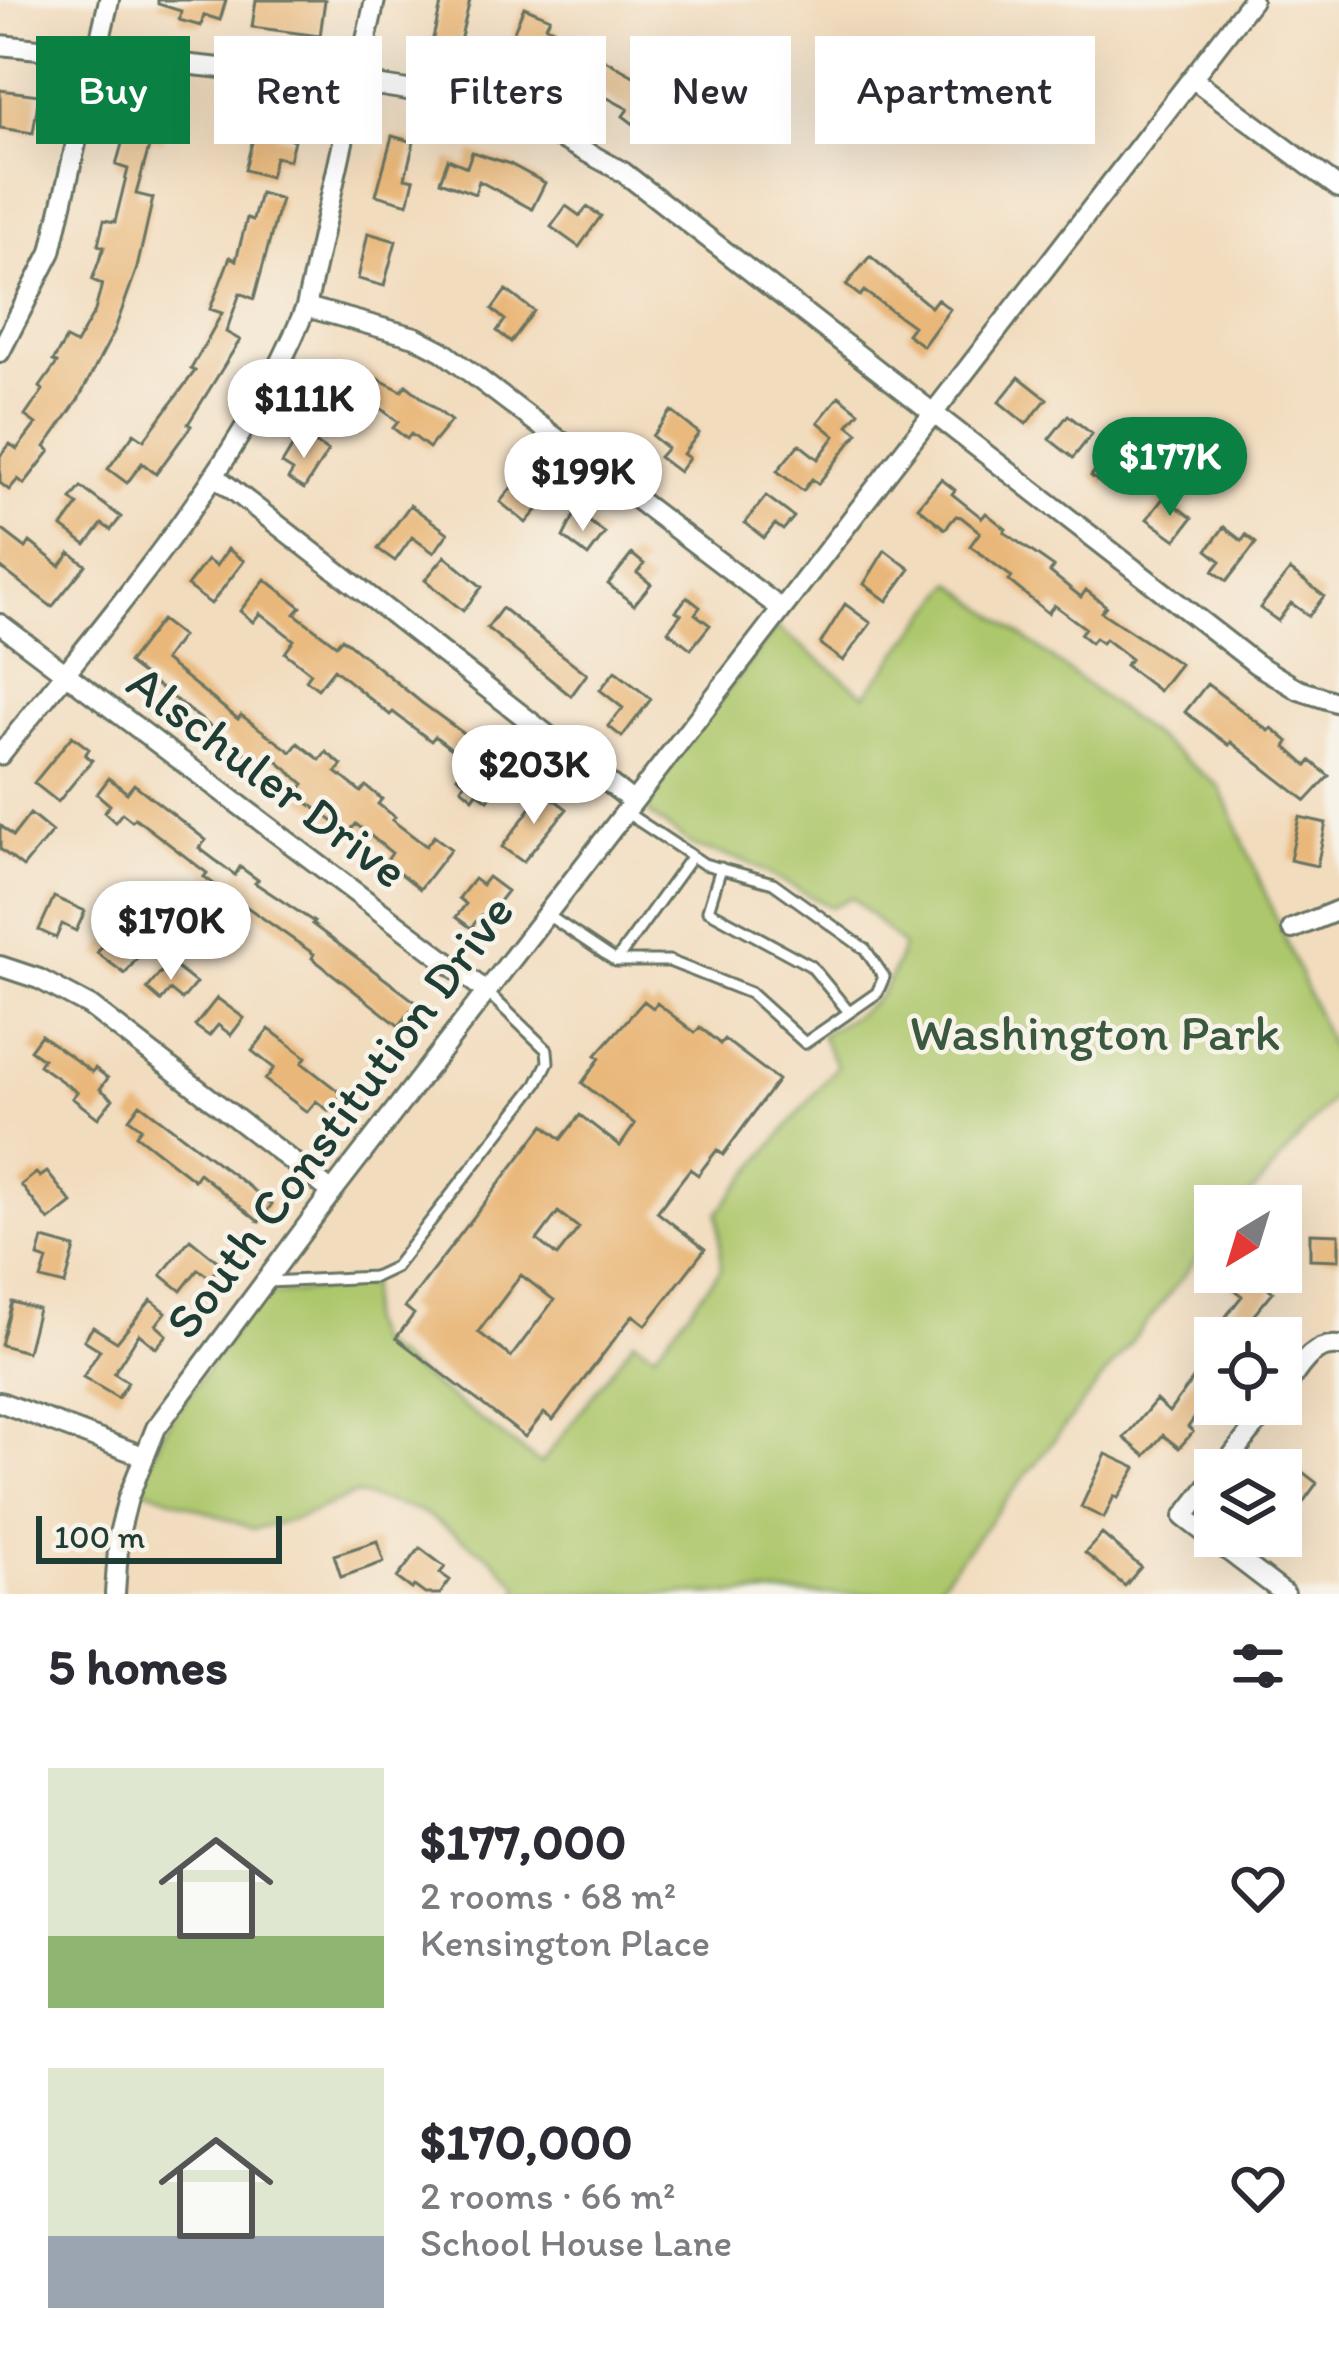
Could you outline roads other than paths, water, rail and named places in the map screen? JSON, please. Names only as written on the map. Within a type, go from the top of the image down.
[{"type":"street","points":[[100,36],[109,0]]},
{"type":"street","points":[[367,36],[375,0]]},
{"type":"street","name":"South Constitution Drive","points":[[115,1594],[119,1534],[156,1428],[628,806],[1252,0]]},
{"type":"street","points":[[0,45],[36,48]]},
{"type":"street","points":[[1192,79],[1339,188]]},
{"type":"street","points":[[382,86],[446,96],[533,123],[623,172],[1256,664],[1299,690],[1339,703]]},
{"type":"street","points":[[0,352],[52,252],[76,144]]},
{"type":"street","points":[[0,755],[215,476],[265,395],[306,307],[342,144]]},
{"type":"street","points":[[306,307],[415,337],[442,351],[780,608]]},
{"type":"street","points":[[215,476],[628,806]]},
{"type":"street","name":"Alschuler Drive","points":[[0,624],[487,992]]},
{"type":"street","points":[[1292,929],[1339,910]]},
{"type":"street","points":[[0,966],[90,1006],[332,1192]]},
{"type":"street","points":[[1302,1365],[1313,1351],[1339,1346]]},
{"type":"street","points":[[0,1402],[143,1456]]},
{"type":"street","points":[[1237,1449],[1256,1425]]},
{"type":"street","points":[[1238,1557],[1286,1594]]},
{"type":"lane","points":[[546,914],[616,962],[669,961],[750,993],[805,1043],[877,993],[884,977],[865,949],[773,883],[692,856],[628,806]]},
{"type":"lane","points":[[616,962],[692,856]]},
{"type":"lane","points":[[721,868],[708,910],[812,966],[849,1012]]},
{"type":"lane","points":[[263,1282],[374,1277],[395,1267],[545,1070],[547,1050],[540,1040],[487,992]]},
{"type":"park label","name":"Washington Park","points":[[1095,1032]]}]
